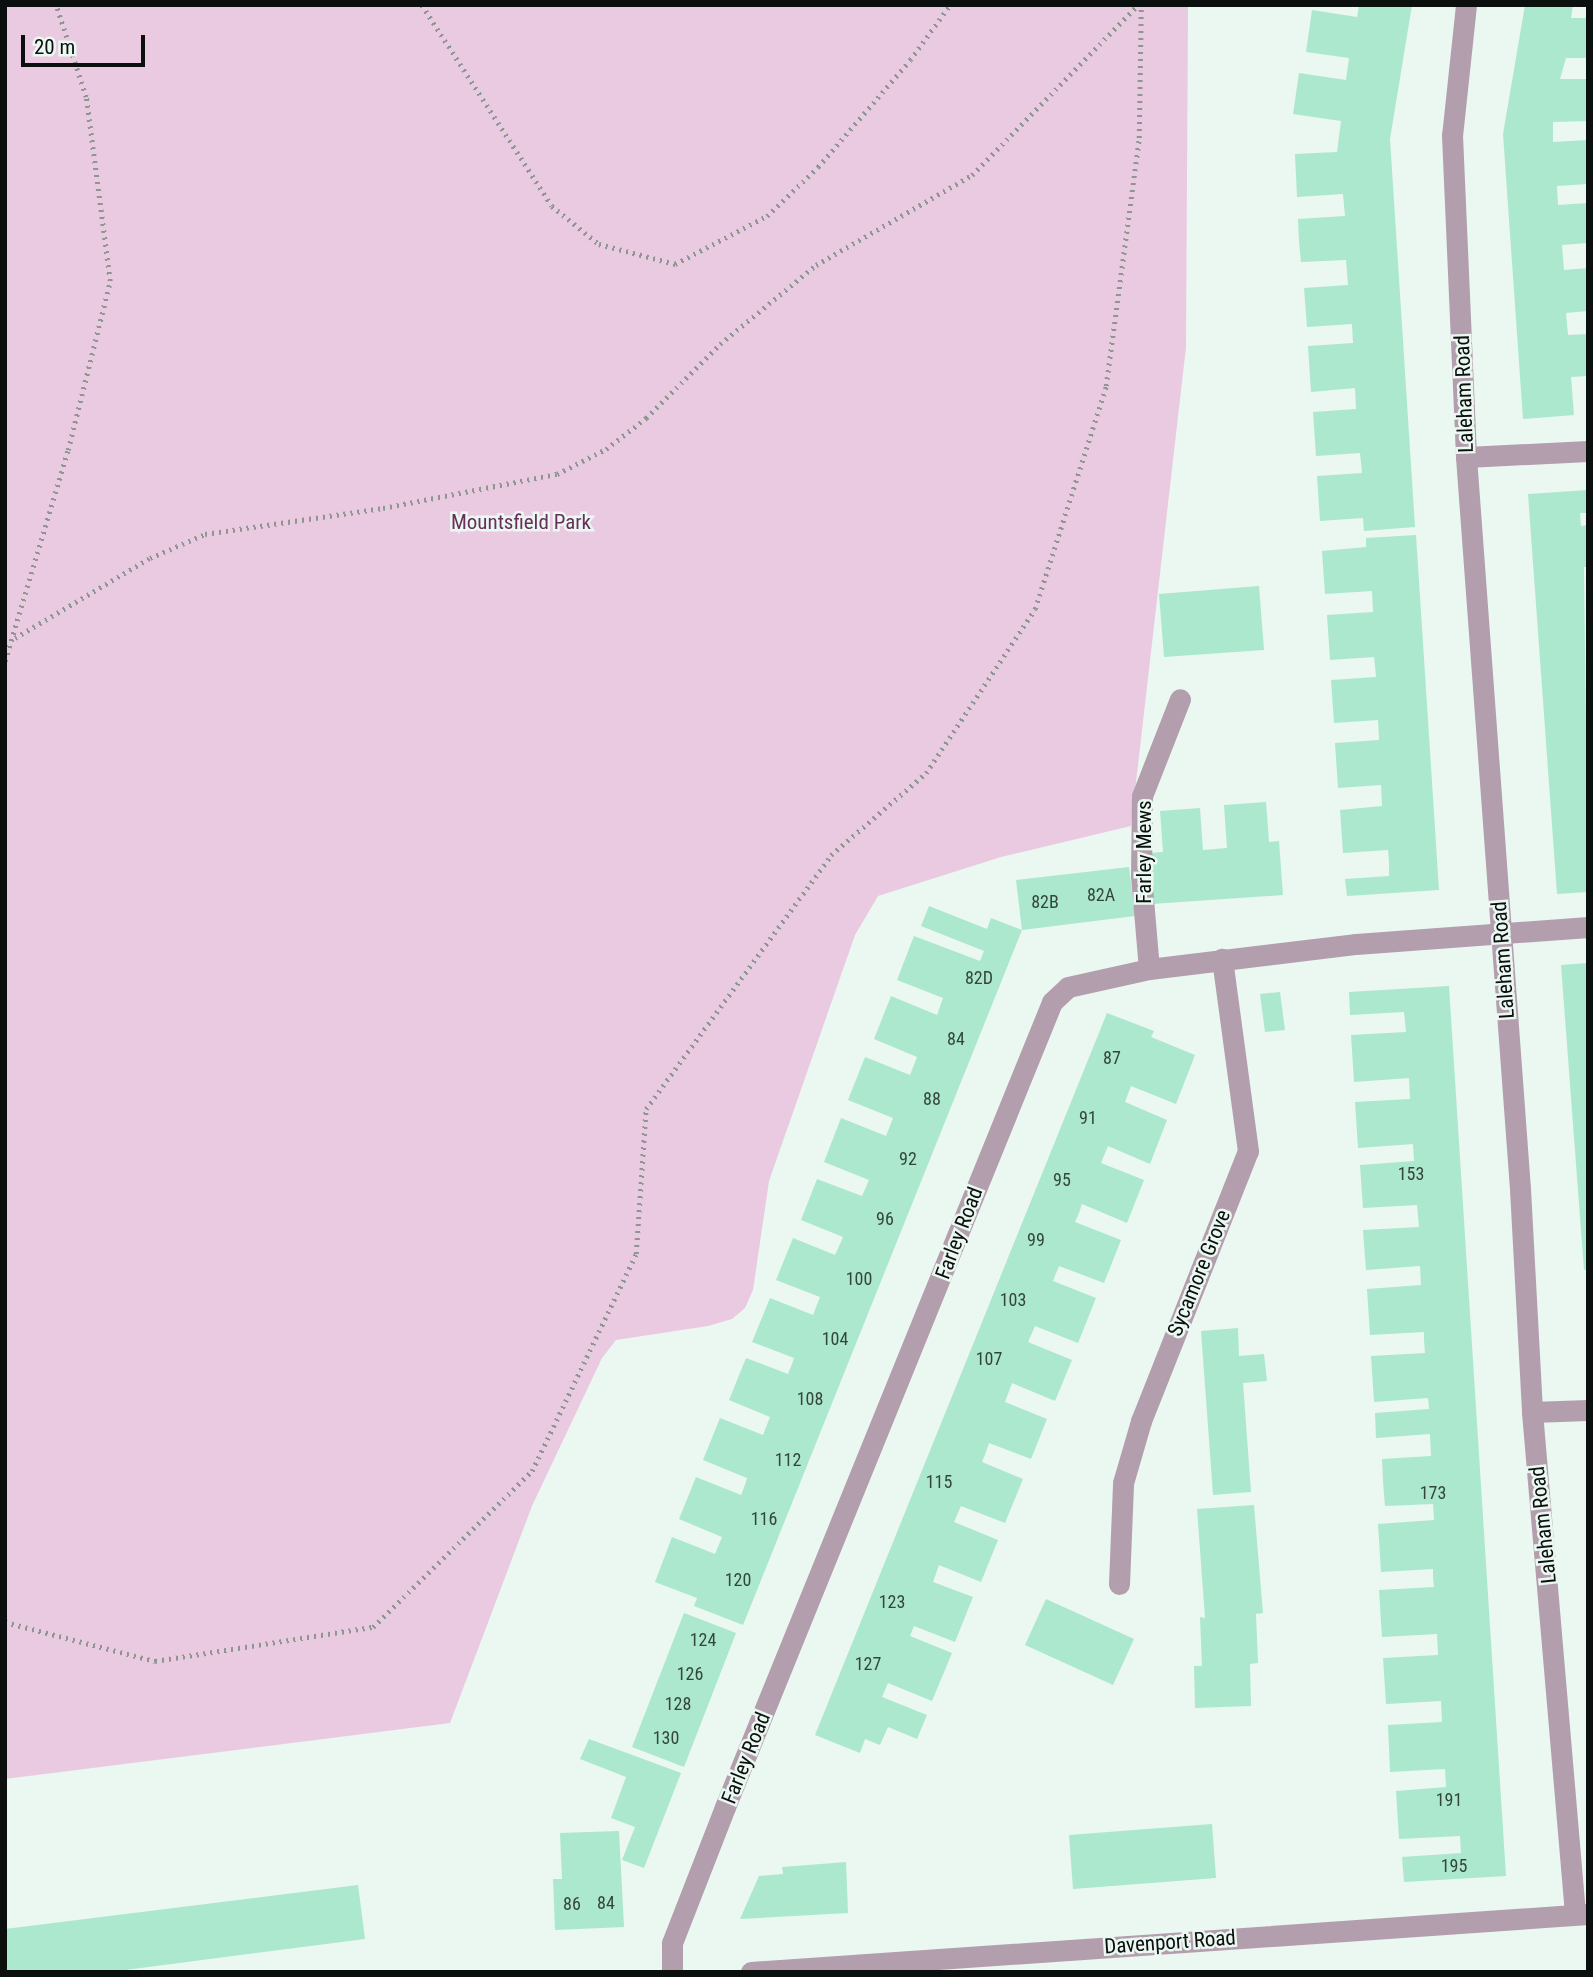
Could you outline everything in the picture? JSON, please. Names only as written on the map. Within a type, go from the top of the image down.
[{"type":"street","name":"Laleham Road","points":[[1466,5],[1452,135],[1466,457],[1532,1412],[1581,1914]]},
{"type":"street","points":[[1466,457],[1588,451]]},
{"type":"street","name":"Farley Mews","points":[[1149,969],[1141,876],[1142,796],[1180,699]]},
{"type":"street","name":"Farley Road","points":[[672,1972],[672,1943],[706,1856],[932,1305],[1052,1002],[1068,987],[1149,969],[1222,959],[1588,927]]},
{"type":"street","name":"Sycamore Grove","points":[[1119,1584],[1124,1483],[1141,1421],[1248,1152],[1222,959]]},
{"type":"street","points":[[1532,1412],[1588,1410]]},
{"type":"street","name":"Davenport Road","points":[[751,1972],[1581,1914]]},
{"type":"path","points":[[5,661],[15,638],[110,281],[86,97],[57,5]]},
{"type":"path","points":[[422,5],[552,206],[599,244],[676,264],[767,216],[793,191],[910,60],[950,5]]},
{"type":"path","points":[[15,638],[150,558],[205,534],[383,508],[558,474],[606,449],[646,418],[720,344],[816,265],[972,175],[1139,5]]},
{"type":"path","points":[[5,1622],[155,1661],[373,1627],[532,1471],[636,1254],[646,1109],[831,855],[926,773],[1035,609],[1106,386],[1139,138],[1139,5]]},
{"type":"green space","name":"Mountsfield Park","points":[[5,5],[1188,5],[1186,347],[1131,826],[1001,857],[878,896],[855,935],[769,1181],[753,1290],[745,1308],[732,1319],[708,1326],[616,1340],[602,1358],[532,1506],[450,1723],[5,1779]]},
{"type":"building","points":[[1359,5],[1412,5],[1390,139],[1415,527],[1364,531],[1363,518],[1320,521],[1317,476],[1362,473],[1360,453],[1316,456],[1313,412],[1356,409],[1355,388],[1311,392],[1308,346],[1353,343],[1352,324],[1307,327],[1304,288],[1348,285],[1346,260],[1301,262],[1299,241],[1298,219],[1345,216],[1343,194],[1297,197],[1295,154],[1337,152],[1341,121],[1293,114],[1299,73],[1346,80],[1349,58],[1306,52],[1312,10],[1357,17]]},
{"type":"building","points":[[1525,5],[1573,5],[1571,18],[1588,18],[1588,58],[1566,58],[1560,79],[1588,79],[1588,121],[1553,122],[1553,142],[1588,140],[1588,184],[1557,186],[1558,205],[1588,203],[1588,243],[1562,245],[1564,270],[1588,268],[1588,311],[1566,313],[1568,335],[1588,334],[1588,376],[1571,377],[1574,415],[1523,419],[1503,134]]},
{"type":"building","points":[[1588,490],[1588,513],[1580,513],[1581,526],[1588,525],[1588,567],[1584,567],[1588,892],[1557,894],[1528,494]]},
{"type":"building","points":[[1416,535],[1439,890],[1347,896],[1345,879],[1389,876],[1389,862],[1388,850],[1343,853],[1340,810],[1382,806],[1381,785],[1338,788],[1335,743],[1379,740],[1378,720],[1334,723],[1331,680],[1376,677],[1374,657],[1330,660],[1327,615],[1373,612],[1372,591],[1325,594],[1322,551],[1366,547],[1366,538]]},
{"type":"building","points":[[1259,586],[1264,650],[1164,657],[1159,594]]},
{"type":"building","points":[[1266,802],[1269,842],[1279,841],[1283,895],[1152,904],[1148,853],[1163,852],[1160,811],[1200,808],[1203,850],[1227,848],[1224,805]]},
{"type":"building","points":[[1129,867],[1135,916],[1022,930],[1016,880]]},
{"type":"building","points":[[929,906],[987,929],[991,918],[1022,930],[743,1625],[694,1606],[697,1598],[655,1582],[672,1537],[715,1554],[722,1537],[679,1519],[696,1477],[741,1495],[747,1478],[703,1460],[720,1418],[763,1435],[770,1417],[729,1400],[746,1358],[788,1374],[794,1358],[752,1342],[770,1298],[813,1315],[820,1297],[776,1280],[793,1238],[835,1255],[843,1237],[801,1220],[817,1179],[862,1196],[869,1180],[824,1162],[841,1118],[886,1136],[893,1118],[848,1100],[865,1057],[910,1075],[917,1057],[874,1039],[891,996],[937,1015],[943,998],[897,980],[914,936],[980,961],[984,951],[921,926]]},
{"type":"building","points":[[1588,963],[1588,1269],[1584,1270],[1561,965]]},
{"type":"building","points":[[1449,986],[1506,1876],[1404,1882],[1402,1857],[1461,1853],[1460,1836],[1399,1839],[1396,1791],[1446,1787],[1445,1769],[1390,1772],[1388,1725],[1442,1722],[1441,1701],[1386,1704],[1383,1658],[1438,1655],[1437,1634],[1382,1637],[1379,1590],[1434,1587],[1433,1569],[1381,1572],[1378,1524],[1434,1520],[1433,1504],[1385,1506],[1383,1482],[1382,1459],[1431,1456],[1430,1434],[1376,1438],[1375,1413],[1429,1409],[1428,1398],[1374,1402],[1371,1356],[1425,1353],[1424,1332],[1370,1335],[1367,1289],[1421,1285],[1420,1266],[1366,1270],[1363,1230],[1419,1227],[1417,1205],[1363,1208],[1360,1165],[1414,1161],[1413,1144],[1358,1148],[1355,1102],[1410,1099],[1409,1078],[1354,1082],[1351,1035],[1406,1032],[1404,1012],[1350,1015],[1349,992]]},
{"type":"building","points":[[1280,992],[1285,1030],[1265,1032],[1260,994]]},
{"type":"building","points":[[1107,1013],[1154,1031],[1151,1037],[1195,1055],[1176,1104],[1131,1086],[1125,1102],[1167,1120],[1150,1164],[1108,1146],[1101,1163],[1144,1180],[1127,1223],[1082,1204],[1075,1222],[1121,1240],[1104,1283],[1059,1266],[1053,1281],[1096,1298],[1078,1343],[1035,1326],[1028,1342],[1072,1360],[1055,1401],[1012,1383],[1005,1402],[1047,1419],[1031,1459],[989,1443],[982,1462],[1023,1479],[1005,1523],[961,1506],[954,1522],[998,1540],[981,1582],[939,1565],[933,1582],[973,1597],[955,1642],[914,1626],[910,1636],[952,1653],[932,1701],[888,1683],[882,1697],[927,1715],[917,1739],[888,1727],[880,1745],[865,1739],[860,1753],[815,1735]]},
{"type":"building","points":[[1238,1328],[1239,1356],[1264,1354],[1267,1381],[1243,1383],[1251,1492],[1213,1495],[1201,1331]]},
{"type":"building","points":[[1254,1505],[1263,1613],[1256,1614],[1258,1663],[1250,1664],[1251,1706],[1195,1708],[1194,1666],[1202,1666],[1200,1617],[1205,1618],[1197,1509]]},
{"type":"building","points":[[1046,1599],[1134,1639],[1113,1685],[1025,1645]]},
{"type":"building","points":[[684,1613],[736,1633],[684,1767],[632,1747]]},
{"type":"building","points":[[589,1739],[681,1773],[644,1868],[622,1860],[635,1827],[611,1818],[626,1777],[580,1759]]},
{"type":"building","points":[[1212,1824],[1216,1878],[1073,1889],[1069,1835]]},
{"type":"building","points":[[619,1831],[624,1927],[555,1930],[553,1879],[562,1879],[560,1833]]},
{"type":"building","points":[[846,1862],[848,1913],[740,1919],[759,1876],[783,1874],[782,1867]]},
{"type":"building","points":[[358,1885],[365,1939],[110,1972],[5,1972],[5,1929]]}]
